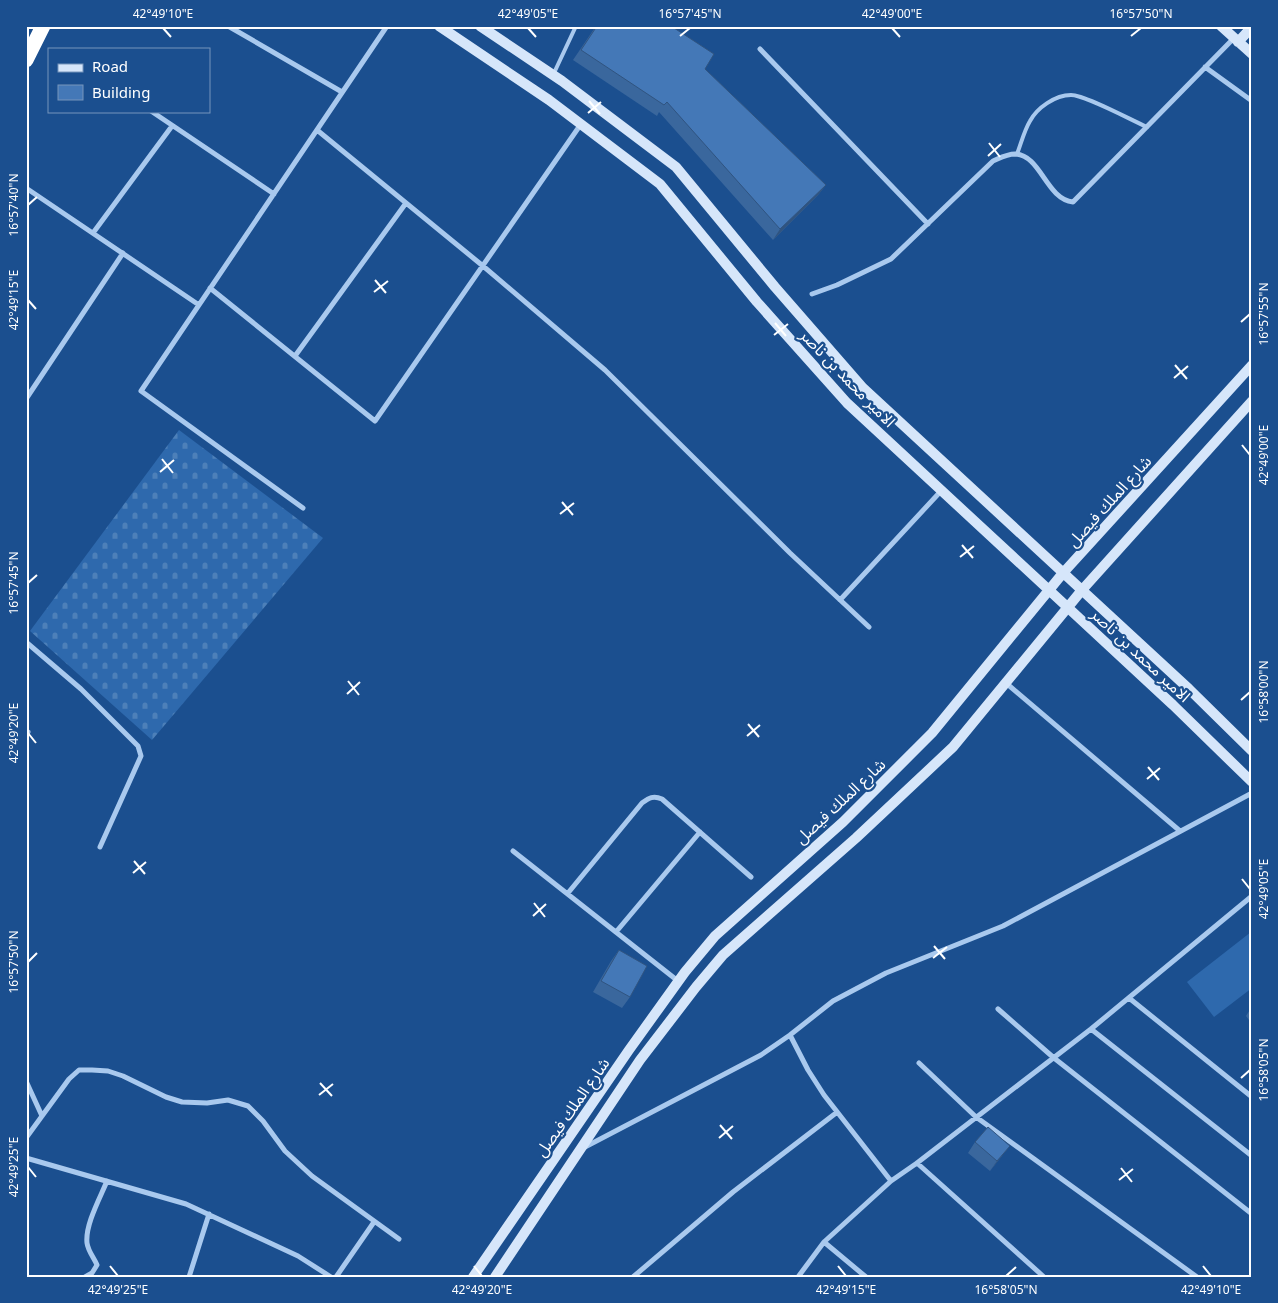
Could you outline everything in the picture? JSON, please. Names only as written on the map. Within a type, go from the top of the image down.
[{"type":"highway","points":[[26,60],[43,26]]},
{"type":"street","points":[[228,26],[342,92]]},
{"type":"street","points":[[303,508],[140,391],[387,26]]},
{"type":"street","name":"الامير محمد بن ناصر","points":[[439,26],[549,100],[660,184],[758,302],[847,403],[1173,705],[1252,782]]},
{"type":"street","name":"الامير محمد بن ناصر","points":[[480,26],[553,76],[676,167],[775,288],[863,388],[1189,689],[1252,752]]},
{"type":"street","points":[[1221,26],[1252,54]]},
{"type":"street","points":[[812,294],[837,285],[890,259],[993,162],[1006,156],[1017,154],[1028,158],[1064,201],[1073,202],[1205,67],[1252,27]]},
{"type":"street","points":[[760,49],[928,224]]},
{"type":"street","points":[[1205,67],[1252,101]]},
{"type":"street","points":[[152,112],[274,194]]},
{"type":"street","points":[[210,288],[375,421],[581,124]]},
{"type":"street","points":[[93,233],[172,126]]},
{"type":"street","points":[[317,130],[483,266],[605,370],[790,553],[869,627]]},
{"type":"street","points":[[26,188],[199,305]]},
{"type":"street","points":[[295,356],[406,203]]},
{"type":"street","points":[[26,399],[123,253]]},
{"type":"street","name":"شارع الملك فيصل","points":[[473,1277],[629,1050],[715,936],[843,822],[932,733],[1063,573],[1252,366]]},
{"type":"street","name":"شارع الملك فيصل","points":[[496,1277],[640,1060],[723,955],[856,838],[953,747],[1082,590],[1252,400]]},
{"type":"street","points":[[840,600],[941,491]]},
{"type":"street","points":[[26,642],[81,689],[138,746],[140,751],[141,756],[100,847]]},
{"type":"street","points":[[1006,682],[1180,831]]},
{"type":"street","points":[[580,1150],[760,1054],[790,1035],[833,1001],[886,973],[1003,926],[1252,793]]},
{"type":"street","points":[[568,894],[642,803],[656,796],[662,799],[751,877]]},
{"type":"street","points":[[616,932],[700,832]]},
{"type":"street","points":[[513,851],[679,982]]},
{"type":"street","points":[[798,1277],[824,1242],[891,1180],[917,1163],[1091,1029],[1252,896]]},
{"type":"street","points":[[1129,998],[1252,1097]]},
{"type":"street","points":[[998,1009],[1054,1058],[1252,1214]]},
{"type":"street","points":[[1091,1029],[1252,1156]]},
{"type":"street","points":[[790,1035],[808,1070],[836,1113],[891,1180]]},
{"type":"street","points":[[919,1063],[976,1117],[1197,1277]]},
{"type":"street","points":[[26,1138],[69,1079],[78,1070],[108,1071],[123,1076],[166,1097],[182,1102],[228,1100],[248,1106],[263,1120],[285,1151],[312,1176],[399,1239]]},
{"type":"street","points":[[26,1081],[42,1116]]},
{"type":"street","points":[[634,1277],[733,1192],[836,1113]]},
{"type":"street","points":[[27,1159],[186,1204],[298,1256],[331,1277]]},
{"type":"street","points":[[917,1163],[1044,1277]]},
{"type":"street","points":[[85,1277],[92,1273],[97,1265],[87,1245],[87,1234],[106,1181]]},
{"type":"street","points":[[189,1277],[209,1214]]},
{"type":"street","points":[[336,1277],[374,1222]]},
{"type":"street","points":[[824,1242],[866,1277]]},
{"type":"lane","points":[[553,76],[576,26]]},
{"type":"lane","points":[[1017,154],[1030,121],[1040,109],[1056,98],[1072,95],[1085,99],[1147,126]]},
{"type":"green space","points":[[179,430],[323,538],[152,740],[30,631]]},
{"type":"green space","points":[[1251,932],[1252,988],[1214,1017],[1187,982]]},
{"type":"building","points":[[597,26],[671,26],[714,54],[705,69],[826,185],[780,229],[667,102],[664,105],[581,50]]},
{"type":"building","points":[[619,950],[647,966],[630,997],[601,981]]},
{"type":"building","points":[[988,1127],[1010,1146],[997,1161],[975,1142]]}]
